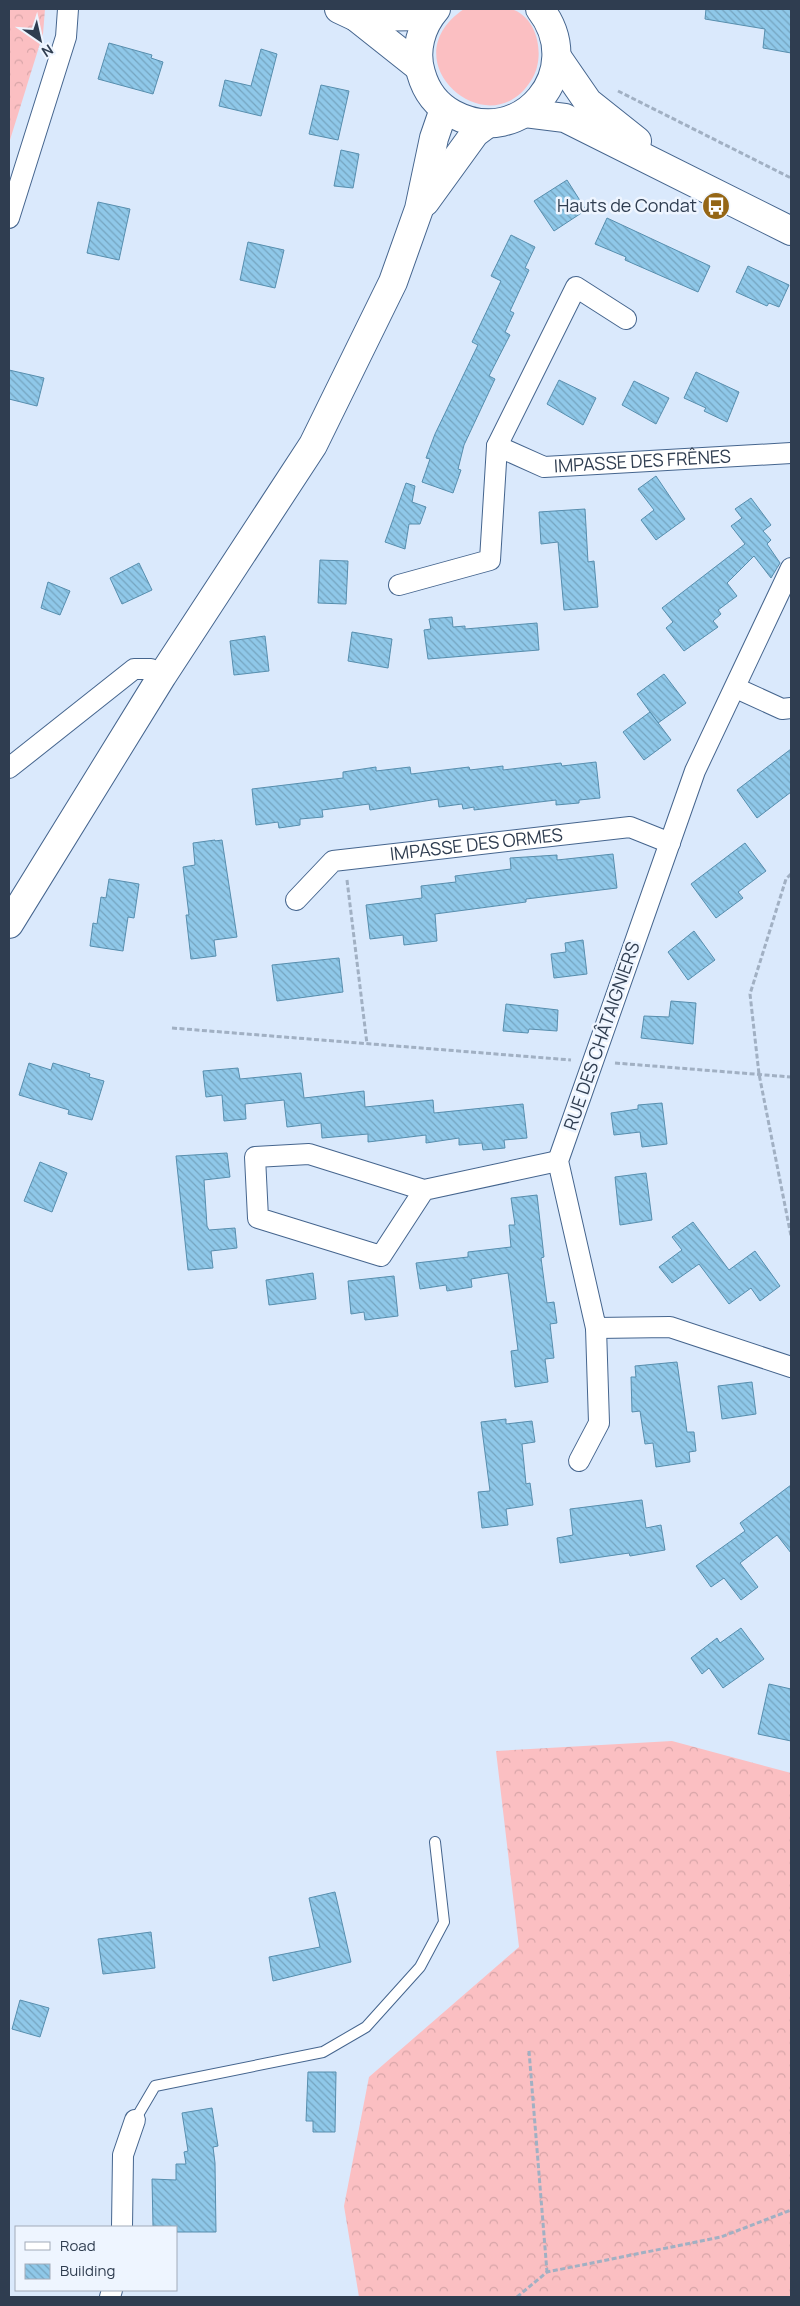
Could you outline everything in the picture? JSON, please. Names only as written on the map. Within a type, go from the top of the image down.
[{"type":"main road","points":[[347,13],[432,13],[422,32],[418,50],[419,68],[428,90],[444,109],[465,120],[487,124],[507,121],[525,113],[542,98],[553,79],[557,57],[555,38],[548,19],[540,9]]},
{"type":"main road","points":[[347,13],[419,68]]},
{"type":"main road","points":[[557,57],[588,102],[634,140],[791,216]]},
{"type":"main road","points":[[9,924],[162,676],[313,445],[393,282],[419,209],[434,138],[444,109]]},
{"type":"main road","points":[[525,113],[565,118],[791,230]]},
{"type":"main road","points":[[419,209],[475,133],[487,124]]},
{"type":"street","points":[[9,218],[66,37],[68,9]]},
{"type":"street","points":[[399,585],[490,560],[497,446],[576,287],[626,319]]},
{"type":"street","name":"IMPASSE DES FRÊNES","points":[[497,446],[544,467],[791,454]]},
{"type":"street","name":"RUE DES CHÂTAIGNIERS","points":[[558,1161],[695,770],[736,688],[791,568]]},
{"type":"street","points":[[9,768],[134,669],[151,670],[162,676]]},
{"type":"street","points":[[736,688],[782,709],[791,708]]},
{"type":"street","name":"IMPASSE DES ORMES","points":[[296,900],[333,861],[630,827],[670,843]]},
{"type":"street","points":[[424,1190],[380,1256],[258,1218],[255,1156],[309,1154],[424,1190],[558,1161],[596,1328],[600,1423],[579,1462]]},
{"type":"street","points":[[596,1328],[670,1327],[791,1367]]},
{"type":"street","points":[[122,2226],[122,2155],[135,2120]]},
{"type":"lane","points":[[135,2120],[155,2086],[323,2052],[366,2027],[420,1967],[444,1922],[436,1842]]},
{"type":"path","points":[[617,91],[791,178]]},
{"type":"path","points":[[344,860],[367,1044]]},
{"type":"path","points":[[791,874],[786,879],[750,994],[759,1074],[791,1236]]},
{"type":"path","points":[[172,1028],[791,1077]]},
{"type":"path","points":[[529,2051],[548,2272]]},
{"type":"path","points":[[517,2297],[548,2272],[721,2237],[791,2210]]},
{"type":"green space","points":[[497,7],[514,10],[529,22],[534,31],[539,51],[536,70],[532,79],[514,99],[493,105],[472,102],[453,90],[441,73],[436,52],[443,30],[464,9]]},
{"type":"green space","points":[[9,9],[45,9],[43,34],[9,143]]},
{"type":"green space","points":[[672,1741],[791,1773],[791,2297],[359,2297],[344,2206],[369,2077],[519,1947],[496,1751]]},
{"type":"building","points":[[706,9],[791,9],[791,53],[763,48],[765,29],[705,19]]},
{"type":"building","points":[[109,43],[152,55],[151,58],[163,62],[153,94],[98,79]]},
{"type":"building","points":[[261,49],[277,54],[261,116],[219,106],[225,80],[251,86]]},
{"type":"building","points":[[321,85],[349,91],[338,140],[309,134]]},
{"type":"building","points":[[341,150],[359,154],[353,188],[334,186]]},
{"type":"building","points":[[567,180],[586,210],[554,231],[534,201]]},
{"type":"building","points":[[98,202],[130,209],[119,260],[87,253]]},
{"type":"building","points":[[607,218],[710,266],[698,292],[625,260],[626,257],[595,244]]},
{"type":"building","points":[[511,235],[535,247],[525,268],[529,270],[510,311],[514,313],[505,332],[510,335],[489,376],[495,379],[464,445],[458,469],[461,470],[453,493],[422,482],[430,459],[426,458],[435,434],[478,345],[472,342],[501,281],[491,276]]},
{"type":"building","points":[[248,242],[284,250],[275,288],[240,280]]},
{"type":"building","points":[[748,266],[789,285],[779,307],[769,303],[767,306],[736,292]]},
{"type":"building","points":[[9,370],[44,378],[37,406],[9,399]]},
{"type":"building","points":[[696,372],[739,392],[727,422],[704,411],[706,408],[684,398]]},
{"type":"building","points":[[559,380],[596,398],[583,425],[547,404]]},
{"type":"building","points":[[634,381],[669,398],[656,424],[622,405]]},
{"type":"building","points":[[656,476],[685,519],[656,540],[641,520],[654,510],[638,489]]},
{"type":"building","points":[[406,483],[415,486],[412,502],[426,507],[420,524],[409,524],[405,549],[385,542]]},
{"type":"building","points":[[751,498],[771,525],[763,531],[771,540],[767,544],[780,563],[771,578],[754,556],[727,583],[737,596],[718,610],[721,614],[713,621],[718,627],[684,651],[666,628],[673,622],[662,608],[745,544],[731,526],[742,518],[735,509]]},
{"type":"building","points":[[585,509],[588,562],[594,561],[598,607],[564,610],[558,542],[541,544],[539,512]]},
{"type":"building","points":[[320,560],[348,561],[346,604],[318,603]]},
{"type":"building","points":[[139,563],[152,590],[122,604],[110,578]]},
{"type":"building","points":[[48,582],[70,591],[60,615],[41,608]]},
{"type":"building","points":[[452,617],[453,627],[465,626],[465,629],[537,623],[539,650],[428,659],[424,630],[431,629],[429,619]]},
{"type":"building","points":[[352,632],[392,639],[388,668],[348,661]]},
{"type":"building","points":[[265,636],[269,671],[234,675],[230,641]]},
{"type":"building","points":[[664,674],[686,703],[658,723],[637,694]]},
{"type":"building","points":[[650,712],[671,740],[644,760],[623,732]]},
{"type":"building","points":[[791,749],[791,792],[757,818],[737,790]]},
{"type":"building","points":[[596,762],[600,798],[579,800],[579,803],[556,805],[556,800],[474,810],[474,807],[463,809],[462,804],[439,807],[438,799],[370,810],[369,804],[322,810],[323,817],[300,819],[300,825],[279,828],[278,822],[256,825],[252,789],[343,778],[343,772],[376,767],[376,771],[410,767],[411,774],[469,767],[470,770],[503,766],[503,770],[561,763],[562,766]]},
{"type":"building","points":[[222,840],[237,937],[214,940],[216,956],[191,959],[186,915],[189,915],[183,867],[195,865],[193,843]]},
{"type":"building","points":[[745,843],[766,871],[738,892],[743,898],[716,918],[691,884]]},
{"type":"building","points":[[613,854],[617,888],[526,899],[526,902],[435,914],[437,941],[404,945],[403,935],[370,939],[366,905],[422,898],[421,886],[456,882],[455,876],[511,869],[510,858],[557,855],[557,860]]},
{"type":"building","points":[[109,879],[139,884],[134,918],[128,917],[123,951],[90,946],[93,923],[97,924],[101,897],[106,898]]},
{"type":"building","points":[[694,931],[715,960],[688,980],[668,952]]},
{"type":"building","points":[[583,940],[587,974],[554,978],[551,954],[566,952],[565,943]]},
{"type":"building","points":[[339,958],[343,992],[277,1001],[272,965]]},
{"type":"building","points":[[671,1001],[696,1003],[693,1044],[641,1038],[644,1016],[669,1017]]},
{"type":"building","points":[[506,1004],[558,1010],[557,1031],[529,1029],[528,1033],[503,1031]]},
{"type":"building","points":[[29,1063],[51,1070],[53,1063],[90,1074],[89,1077],[104,1081],[92,1120],[68,1114],[69,1110],[19,1095]]},
{"type":"building","points":[[238,1068],[240,1079],[301,1073],[304,1098],[364,1091],[365,1107],[433,1100],[434,1113],[523,1104],[527,1138],[504,1140],[505,1148],[483,1150],[482,1143],[459,1145],[459,1138],[426,1143],[426,1135],[368,1142],[368,1134],[322,1138],[321,1123],[287,1127],[284,1100],[245,1104],[246,1119],[224,1121],[222,1095],[206,1097],[203,1071]]},
{"type":"building","points":[[662,1103],[667,1144],[642,1147],[640,1132],[614,1135],[611,1113],[638,1109],[638,1105]]},
{"type":"building","points":[[227,1153],[230,1177],[204,1180],[207,1226],[209,1230],[235,1228],[237,1248],[211,1251],[213,1268],[188,1270],[176,1156]]},
{"type":"building","points":[[40,1162],[67,1173],[52,1212],[24,1201]]},
{"type":"building","points":[[646,1173],[652,1220],[620,1225],[615,1177]]},
{"type":"building","points":[[537,1195],[544,1257],[541,1258],[547,1303],[554,1302],[557,1323],[550,1324],[554,1358],[545,1359],[548,1382],[515,1387],[511,1351],[518,1350],[508,1273],[471,1279],[472,1287],[447,1291],[446,1285],[420,1289],[416,1263],[468,1257],[468,1252],[511,1247],[509,1225],[515,1225],[511,1198]]},
{"type":"building","points":[[693,1222],[729,1270],[755,1251],[780,1286],[760,1301],[751,1288],[729,1304],[699,1264],[672,1283],[659,1267],[682,1250],[672,1237]]},
{"type":"building","points":[[313,1273],[316,1299],[269,1305],[266,1280]]},
{"type":"building","points":[[394,1276],[398,1316],[365,1320],[364,1312],[351,1314],[348,1281]]},
{"type":"building","points":[[677,1362],[687,1432],[694,1432],[696,1451],[689,1452],[690,1462],[656,1467],[653,1443],[645,1444],[640,1411],[632,1412],[631,1377],[636,1377],[635,1366]]},
{"type":"building","points":[[752,1382],[756,1414],[722,1419],[718,1386]]},
{"type":"building","points":[[506,1419],[506,1424],[532,1421],[535,1442],[522,1444],[526,1484],[530,1483],[533,1505],[506,1509],[508,1525],[482,1528],[478,1492],[490,1491],[481,1422]]},
{"type":"building","points":[[791,1485],[791,1553],[777,1535],[740,1563],[758,1587],[741,1600],[724,1578],[711,1587],[696,1566],[745,1531],[740,1523]]},
{"type":"building","points":[[642,1500],[646,1528],[661,1525],[665,1550],[630,1556],[629,1553],[560,1563],[557,1538],[573,1535],[570,1509]]},
{"type":"building","points":[[741,1628],[764,1659],[723,1688],[709,1668],[702,1674],[691,1658],[717,1638],[720,1643]]},
{"type":"building","points":[[769,1684],[791,1689],[791,1741],[758,1734]]},
{"type":"building","points":[[335,1892],[351,1962],[273,1981],[269,1957],[320,1947],[309,1898]]},
{"type":"building","points":[[151,1932],[155,1968],[103,1974],[98,1939]]},
{"type":"building","points":[[20,2000],[49,2008],[40,2037],[12,2029]]},
{"type":"building","points":[[308,2072],[336,2072],[335,2132],[313,2132],[313,2121],[306,2121]]},
{"type":"building","points":[[212,2108],[218,2146],[213,2147],[216,2232],[178,2232],[178,2226],[153,2226],[152,2179],[176,2180],[176,2164],[186,2164],[184,2152],[188,2151],[182,2113]]},
{"type":"place","name":"Hauts de Condat","points":[[716,206]]}]
